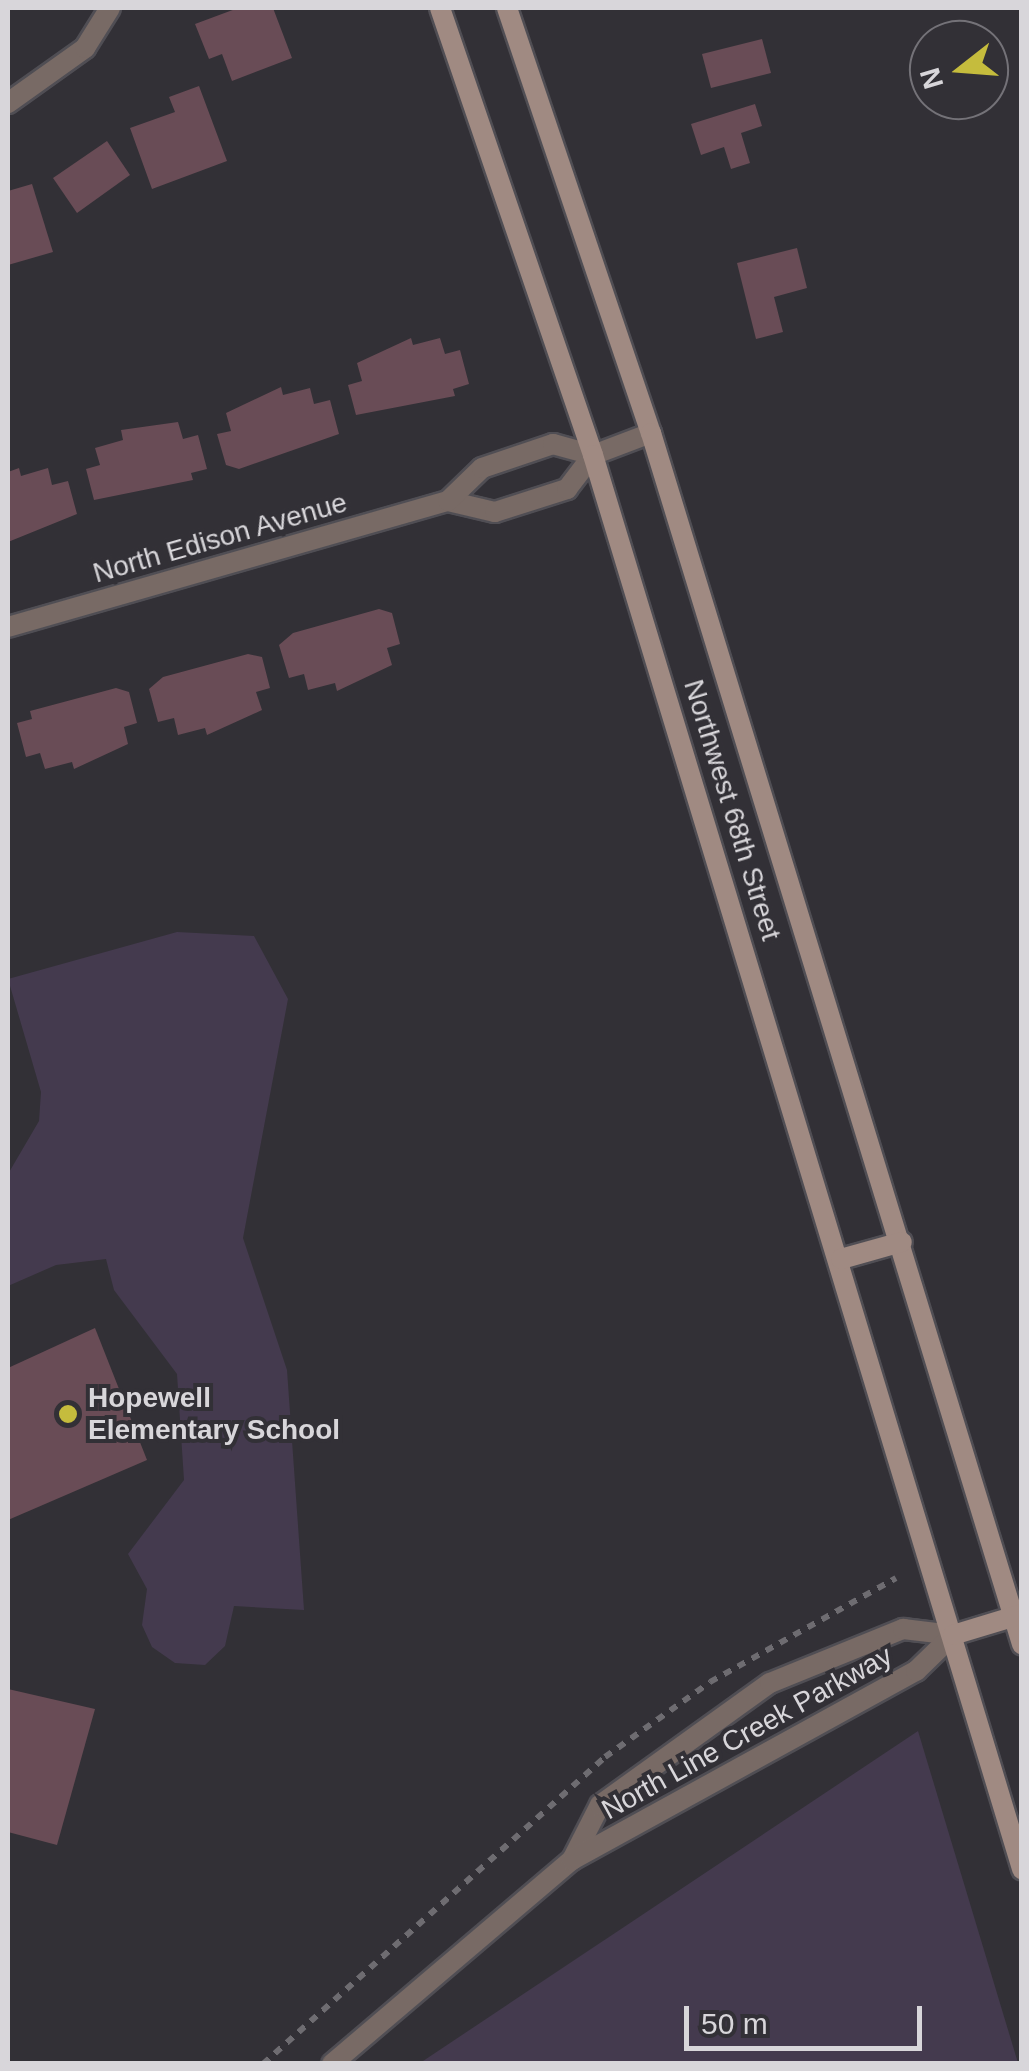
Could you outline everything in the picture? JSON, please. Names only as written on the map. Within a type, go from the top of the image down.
[{"type":"main road","name":"Northwest 68th Street","points":[[440,8],[593,456],[841,1258],[1022,1869]]},
{"type":"main road","name":"Northwest 68th Street","points":[[507,8],[651,432],[1017,1615],[1022,1644]]},
{"type":"main road","points":[[841,1258],[902,1242]]},
{"type":"main road","points":[[953,1635],[1017,1615]]},
{"type":"street","points":[[8,103],[85,48],[110,8]]},
{"type":"street","name":"North Edison Avenue","points":[[448,501],[495,512],[567,489],[593,456],[651,432]]},
{"type":"street","name":"North Edison Avenue","points":[[8,627],[448,501],[482,468],[553,444],[593,456]]},
{"type":"street","name":"North Line Creek Parkway","points":[[572,1860],[600,1805],[770,1683],[903,1629],[953,1635]]},
{"type":"street","name":"North Line Creek Parkway","points":[[332,2064],[572,1860],[916,1671],[953,1635]]},
{"type":"shaded area","points":[[177,932],[254,936],[288,999],[243,1238],[287,1370],[304,1610],[234,1606],[225,1646],[205,1665],[175,1663],[152,1647],[142,1625],[147,1589],[128,1554],[184,1480],[177,1374],[114,1290],[106,1259],[56,1265],[8,1286],[8,1174],[39,1121],[41,1092],[8,979]]},
{"type":"shaded area","points":[[918,1731],[1018,2063],[420,2063]]},
{"type":"building","points":[[238,8],[273,8],[292,58],[232,81],[222,54],[209,59],[195,24]]},
{"type":"building","points":[[762,39],[771,73],[711,88],[702,54]]},
{"type":"building","points":[[199,86],[227,161],[152,189],[130,128],[175,112],[169,97]]},
{"type":"building","points":[[755,104],[762,126],[741,133],[750,163],[731,169],[724,147],[701,155],[691,124]]},
{"type":"building","points":[[107,141],[130,175],[77,213],[53,178]]},
{"type":"building","points":[[32,184],[53,252],[8,265],[8,191]]},
{"type":"building","points":[[797,248],[807,288],[774,297],[783,332],[756,339],[737,263]]},
{"type":"building","points":[[411,338],[413,345],[440,338],[445,354],[460,350],[469,384],[453,389],[455,396],[356,415],[348,385],[362,381],[357,363]]},
{"type":"building","points":[[281,387],[283,395],[310,388],[314,404],[330,400],[339,434],[239,469],[226,465],[217,434],[231,431],[226,413]]},
{"type":"building","points":[[178,422],[183,439],[198,435],[207,469],[191,473],[193,480],[94,500],[86,469],[100,465],[95,448],[123,440],[121,430]]},
{"type":"building","points":[[19,468],[21,476],[48,468],[52,485],[68,481],[77,514],[8,542],[8,472]]},
{"type":"building","points":[[379,609],[392,613],[400,644],[387,648],[392,665],[337,691],[335,683],[308,690],[304,674],[289,678],[279,645],[293,633]]},
{"type":"building","points":[[248,654],[262,657],[270,688],[256,692],[262,710],[207,735],[205,728],[178,735],[174,718],[158,722],[149,689],[163,677]]},
{"type":"building","points":[[116,688],[129,692],[137,723],[124,727],[128,744],[74,769],[72,762],[45,769],[40,753],[26,757],[17,723],[32,719],[30,711]]},
{"type":"building","name":"Hopewell Elementary School","points":[[95,1328],[147,1460],[8,1520],[8,1368]]},
{"type":"building","points":[[8,1689],[95,1709],[57,1845],[8,1832]]},
{"type":"place","name":"Hopewell Elementary School","points":[[68,1414]]}]
